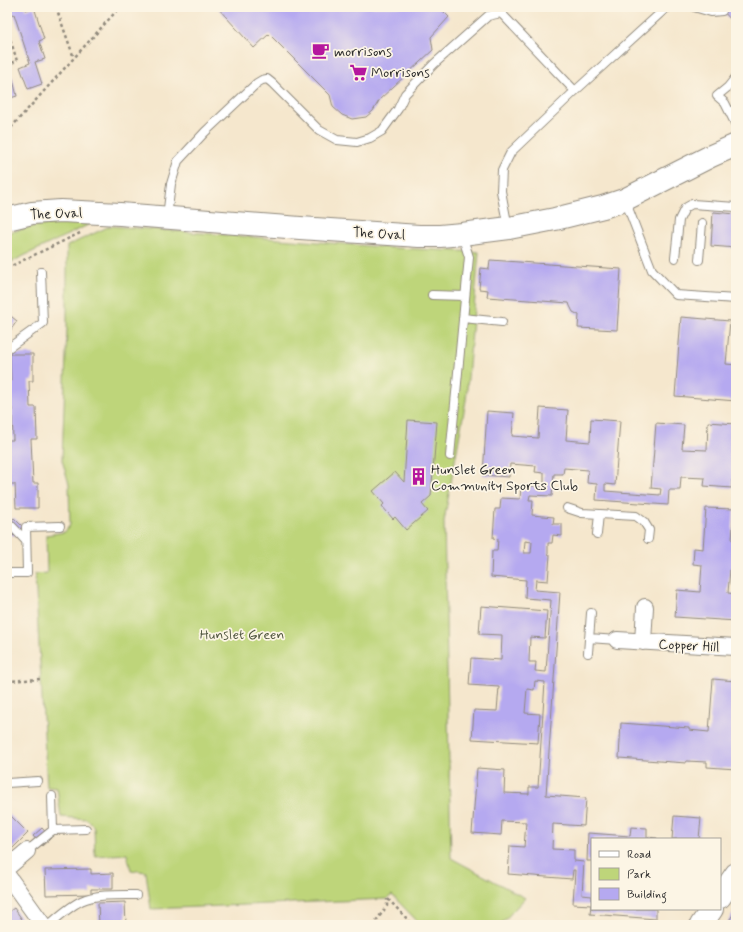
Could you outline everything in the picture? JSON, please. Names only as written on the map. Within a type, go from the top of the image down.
[{"type":"street","name":"The Oval","points":[[7,219],[32,213],[61,211],[419,236],[462,234],[508,228],[554,219],[624,200],[736,144]]},
{"type":"street","name":"Copper Hill","points":[[642,642],[646,607]]},
{"type":"street","name":"Copper Hill","points":[[617,640],[736,648]]},
{"type":"street","points":[[7,868],[27,851]]},
{"type":"street","points":[[721,896],[736,874]]},
{"type":"street","points":[[7,875],[43,925]]},
{"type":"street","points":[[701,925],[711,910]]},
{"type":"lane","points":[[508,228],[501,191],[502,170],[511,152],[666,7]]},
{"type":"lane","points":[[694,7],[711,12],[722,11]]},
{"type":"lane","points":[[166,218],[171,184],[178,161],[205,132],[262,80],[267,79],[272,83],[319,130],[337,140],[357,142],[370,138],[382,131],[398,109],[405,94],[434,64],[488,16],[501,13],[576,91]]},
{"type":"lane","points":[[736,77],[717,96],[725,103],[736,125]]},
{"type":"lane","points":[[724,90],[736,89]]},
{"type":"lane","points":[[624,200],[652,270],[676,295],[736,299]]},
{"type":"lane","points":[[675,258],[679,220],[685,208],[692,204],[736,207]]},
{"type":"lane","points":[[699,260],[702,223]]},
{"type":"lane","points":[[450,456],[469,257],[462,234]]},
{"type":"lane","points":[[7,349],[43,323],[42,272]]},
{"type":"lane","points":[[432,295],[465,296]]},
{"type":"lane","points":[[463,318],[502,322]]},
{"type":"lane","points":[[567,508],[582,513],[636,516],[644,522],[649,530],[648,539]]},
{"type":"lane","points":[[597,534],[599,514]]},
{"type":"lane","points":[[7,521],[26,541]]},
{"type":"lane","points":[[7,573],[27,573],[26,527],[60,526]]},
{"type":"lane","points":[[588,653],[591,613]]},
{"type":"lane","points":[[589,638],[617,640]]},
{"type":"lane","points":[[7,783],[38,782]]},
{"type":"lane","points":[[52,796],[53,830]]},
{"type":"lane","points":[[27,851],[53,830],[86,829]]},
{"type":"lane","points":[[49,925],[64,912],[82,900],[100,896],[136,895]]},
{"type":"path","points":[[56,7],[74,58]]},
{"type":"path","points":[[7,132],[120,7]]},
{"type":"path","points":[[7,29],[17,62],[7,64]]},
{"type":"path","points":[[7,268],[85,230]]},
{"type":"path","points":[[7,681],[41,679]]},
{"type":"path","points":[[376,921],[387,906],[388,899],[413,925]]},
{"type":"green space","points":[[68,222],[92,223],[7,264],[7,233],[35,226]]},
{"type":"green space","name":"Hunslet Green","points":[[110,226],[395,248],[479,252],[466,400],[444,521],[451,858],[525,898],[500,925],[421,925],[392,895],[387,899],[151,909],[146,872],[131,870],[127,854],[95,856],[94,827],[87,819],[61,817],[57,788],[47,787],[35,574],[47,573],[46,535],[65,532],[70,525],[69,484],[62,460],[67,329],[67,246]]},
{"type":"building","points":[[7,7],[25,7],[26,10],[34,7],[44,39],[39,41],[45,59],[35,62],[42,84],[28,89],[20,67],[30,63],[14,14],[7,16]]},
{"type":"building","name":"Morrisons","points":[[217,7],[439,7],[449,17],[431,37],[433,50],[380,99],[373,111],[366,117],[352,119],[342,115],[333,107],[330,95],[269,34],[254,48]]},
{"type":"building","points":[[719,7],[736,7],[736,25]]},
{"type":"building","points":[[12,76],[17,96],[7,99],[7,77]]},
{"type":"building","points":[[713,212],[736,214],[736,248],[711,246]]},
{"type":"building","points":[[490,260],[621,269],[617,330],[578,328],[579,315],[573,312],[569,303],[487,297],[488,290],[479,289],[481,268],[489,269]]},
{"type":"building","points":[[7,313],[17,321],[7,335]]},
{"type":"building","points":[[681,317],[730,321],[726,364],[736,365],[736,401],[675,396]]},
{"type":"building","points":[[10,354],[33,354],[33,381],[29,381],[30,407],[36,407],[37,439],[31,439],[33,483],[38,483],[38,508],[16,508],[15,484],[9,484],[8,440],[13,440],[12,408],[7,408],[7,381],[11,381]]},
{"type":"building","points":[[540,408],[568,410],[566,440],[590,442],[591,419],[620,421],[615,485],[605,484],[605,491],[660,495],[661,489],[651,488],[656,423],[684,425],[682,449],[707,450],[708,422],[736,424],[734,452],[736,452],[736,481],[732,480],[732,488],[704,486],[705,478],[681,477],[680,490],[669,490],[668,505],[596,500],[597,484],[587,483],[588,470],[564,468],[563,474],[554,474],[552,496],[530,495],[529,500],[533,500],[532,515],[554,517],[553,524],[562,524],[562,536],[553,535],[552,543],[548,543],[548,554],[550,555],[548,581],[536,580],[535,590],[560,592],[546,795],[586,798],[584,826],[553,824],[552,849],[574,850],[574,861],[584,862],[582,895],[591,896],[591,905],[573,904],[575,870],[573,870],[572,879],[508,874],[510,846],[524,847],[526,822],[502,821],[501,835],[472,833],[477,768],[505,770],[504,793],[529,794],[529,787],[538,787],[545,682],[535,681],[534,690],[527,689],[525,713],[540,714],[538,743],[472,739],[474,710],[497,711],[499,687],[469,685],[471,658],[501,660],[502,635],[479,634],[481,606],[547,611],[545,638],[530,637],[529,662],[536,662],[535,671],[546,672],[551,600],[525,598],[526,580],[491,577],[492,551],[497,551],[498,539],[493,538],[495,509],[500,509],[501,498],[520,499],[521,485],[544,487],[544,473],[535,472],[536,466],[510,464],[509,477],[483,475],[487,411],[514,413],[512,436],[538,438]],"holes":[[[525,541],[532,542],[531,553],[524,553]]]},
{"type":"building","name":"Hunslet Green Community Sports Club","points":[[408,420],[437,422],[431,496],[422,504],[428,511],[406,530],[395,517],[393,519],[382,506],[384,504],[373,491],[395,472],[404,482]]},
{"type":"building","points":[[706,508],[734,509],[732,540],[736,540],[736,569],[730,569],[728,593],[736,594],[736,621],[675,617],[677,590],[700,592],[702,565],[693,564],[694,548],[703,549]]},
{"type":"building","points":[[14,518],[23,527],[13,536],[7,530],[7,524]]},
{"type":"building","points":[[713,679],[736,681],[736,769],[707,767],[707,762],[686,761],[686,763],[619,758],[621,723],[689,728],[689,730],[709,732]]},
{"type":"building","points":[[7,812],[28,833],[12,849],[7,844]]},
{"type":"building","points":[[674,816],[701,818],[699,838],[672,838]]},
{"type":"building","points":[[631,827],[647,828],[647,837],[657,838],[591,838],[591,861],[587,861],[588,833],[630,836]]},
{"type":"building","points":[[42,828],[51,838],[42,846],[33,836]]},
{"type":"building","points":[[91,869],[91,874],[113,873],[113,889],[91,889],[91,894],[46,895],[45,870]]},
{"type":"building","points":[[125,902],[126,925],[99,925],[98,903]]},
{"type":"building","points":[[591,905],[591,910],[656,910],[656,919],[590,914]]},
{"type":"building","points":[[14,908],[26,925],[7,925],[7,913]]},
{"type":"building","points":[[736,910],[736,925],[726,925]]},
{"type":"place","name":"morrisons","points":[[321,51]]},
{"type":"place","name":"Morrisons","points":[[358,72]]},
{"type":"place","name":"Hunslet Green Community Sports Club","points":[[418,477]]}]
